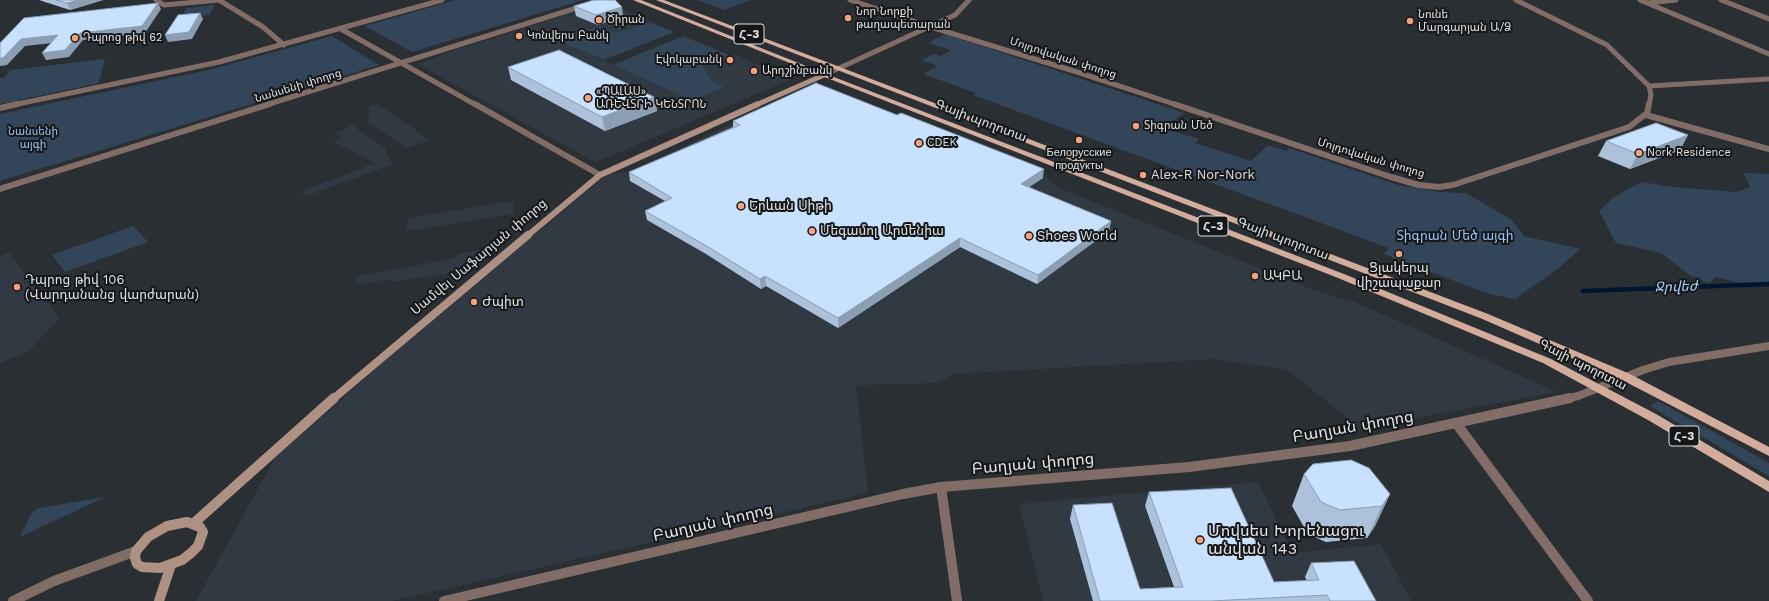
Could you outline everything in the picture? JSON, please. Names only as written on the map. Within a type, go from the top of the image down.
[{"type":"main road","name":"Գայի պողոտա","points":[[636,0],[1460,324],[1547,361],[1652,417],[1769,487]]},
{"type":"main road","name":"Գայի պողոտա","points":[[659,0],[1484,316],[1626,377],[1769,452]]},
{"type":"main road","name":"Սամվել Սաֆարյան փողոց","points":[[194,523],[356,378],[600,175],[824,75]]},
{"type":"main road","points":[[186,522],[194,523],[200,527],[203,532],[202,538],[198,546],[182,560],[160,568],[142,567],[137,564],[135,558],[136,551],[148,537],[167,526],[186,522]]},
{"type":"main road","points":[[159,601],[171,565]]},
{"type":"street","points":[[156,0],[164,5],[219,0],[263,27],[284,45]]},
{"type":"street","points":[[0,108],[219,62],[442,0]]},
{"type":"street","name":"Նանսենի փողոց","points":[[0,189],[403,64],[602,0]]},
{"type":"street","name":"Մոլդովական փողոց","points":[[850,0],[1069,70],[1391,177],[1439,187],[1457,184],[1629,127],[1646,115]]},
{"type":"street","points":[[824,75],[955,15],[969,0]]},
{"type":"street","points":[[1516,0],[1607,45],[1649,86],[1650,95],[1646,115],[1769,149]]},
{"type":"street","points":[[1640,0],[1769,54]]},
{"type":"street","points":[[1647,3],[1676,0]]},
{"type":"street","points":[[1721,0],[1769,19]]},
{"type":"street","points":[[341,28],[600,175]]},
{"type":"street","points":[[1649,86],[1769,79]]},
{"type":"street","name":"Բաղյան փողոց","points":[[444,601],[724,537],[895,495],[941,487],[1189,467],[1350,446],[1566,399],[1626,377],[1682,360],[1769,346]]},
{"type":"street","points":[[1456,423],[1588,601]]},
{"type":"street","points":[[941,487],[957,601]]},
{"type":"street","points":[[13,601],[54,581],[136,551]]},
{"type":"shaded area","points":[[607,2],[651,21],[617,33],[600,26],[557,40],[693,101],[724,87],[712,81],[703,65],[733,54],[792,79],[596,162],[418,64],[453,51]]},
{"type":"shaded area","points":[[810,88],[902,121],[1046,177],[1059,188],[1311,289],[1357,303],[1557,392],[1360,428],[1288,370],[1214,359],[952,374],[937,383],[856,385],[868,493],[392,601],[196,601],[275,458],[393,354],[600,180],[612,174],[628,172]]},
{"type":"shaded area","points":[[377,104],[430,140],[407,148],[369,123],[369,107]]},
{"type":"shaded area","points":[[352,125],[386,149],[386,155],[393,164],[307,196],[300,192],[375,163],[333,141],[341,138],[336,133]]},
{"type":"shaded area","points":[[513,201],[514,214],[407,231],[408,218]]},
{"type":"shaded area","points":[[493,248],[471,270],[393,282],[390,279],[356,285],[357,276],[452,259],[461,253]]},
{"type":"shaded area","name":"Դպրոց թիվ 106 (Վարդանանց վարժարան)","points":[[9,253],[59,318],[28,352],[0,363],[0,256]]},
{"type":"shaded area","points":[[1258,482],[1293,553],[1381,544],[1411,601],[1043,601],[1019,504]]},
{"type":"green space","points":[[456,0],[583,0],[412,52],[365,26]]},
{"type":"green space","points":[[697,0],[751,0],[724,10]]},
{"type":"green space","points":[[215,5],[209,15],[180,18],[187,8]]},
{"type":"green space","points":[[649,22],[674,32],[604,60],[556,40],[600,26],[617,33]]},
{"type":"green space","name":"Տիգրան Մեծ այգի","points":[[945,34],[1184,113],[1163,128],[1199,139],[1195,143],[1251,161],[1268,145],[1286,151],[1289,148],[1398,185],[1440,192],[1466,193],[1512,220],[1524,236],[1580,249],[1560,267],[1515,299],[1486,293],[1384,254],[1389,248],[973,95],[976,93],[923,74],[938,66],[921,60],[933,54],[941,56],[951,50],[928,43]]},
{"type":"green space","name":"Նանսենի այգի","points":[[332,36],[379,65],[0,181],[0,114],[213,69]]},
{"type":"green space","points":[[683,36],[729,55],[703,65],[712,81],[724,87],[693,101],[613,65]]},
{"type":"green space","points":[[105,59],[99,83],[0,104],[0,78],[5,77],[11,70]]},
{"type":"green space","points":[[1744,173],[1769,174],[1769,283],[1753,286],[1715,277],[1710,283],[1691,276],[1661,253],[1616,243],[1599,211],[1614,197],[1642,182],[1673,187],[1736,192],[1750,187]]},
{"type":"green space","points":[[133,226],[148,242],[65,272],[52,255]]},
{"type":"green space","points":[[1658,401],[1769,463],[1769,476],[1650,406]]},
{"type":"green space","points":[[105,497],[20,537],[32,512],[39,508]]},
{"type":"building","points":[[56,0],[78,0],[67,3]]},
{"type":"building","points":[[594,0],[615,0],[622,7],[596,15],[574,6]]},
{"type":"building","points":[[158,3],[142,26],[80,33],[65,50],[42,53],[58,35],[21,39],[3,58],[0,58],[0,43],[24,18]]},
{"type":"building","points":[[200,13],[189,32],[165,35],[178,15]]},
{"type":"building","name":"«ՊԱԼԱՍ» ԱՌԵՎՏՐԻ ԿԵՆՏՐՈՆ","points":[[559,50],[654,97],[602,117],[508,67]]},
{"type":"building","name":"Մեգամոլ Արմենիա","points":[[816,83],[897,115],[901,113],[1044,169],[1021,184],[1111,221],[1038,275],[960,238],[838,318],[765,276],[760,279],[705,245],[645,211],[672,198],[629,172],[740,125],[733,121]]},
{"type":"building","points":[[1656,123],[1688,135],[1638,154],[1606,141]]},
{"type":"building","points":[[1351,460],[1369,468],[1390,494],[1382,506],[1340,510],[1321,502],[1304,474],[1313,464]]},
{"type":"building","points":[[1231,488],[1274,582],[1319,580],[1311,563],[1354,561],[1376,601],[1330,601],[1327,595],[1211,601],[1100,601],[1073,505],[1112,503],[1140,589],[1183,587],[1149,492]]},
{"type":"waterway","name":"Ջրվեժ","points":[[1583,291],[1769,284]]},
{"type":"place","name":"Նոր Նորքի թաղապետարան","points":[[848,18]]},
{"type":"place","name":"Ծիրան","points":[[599,20]]},
{"type":"place","name":"Նունե Մարգարյան Ա/Ձ","points":[[1410,21]]},
{"type":"place","name":"Կոնվերս Բանկ","points":[[519,36]]},
{"type":"place","name":"Դպրոց թիվ 62","points":[[75,38]]},
{"type":"place","name":"Էվոկաբանկ","points":[[730,60]]},
{"type":"place","name":"Արդշինբանկ","points":[[754,71]]},
{"type":"place","name":"«ՊԱԼԱՍ» ԱՌԵՎՏՐԻ ԿԵՆՏՐՈՆ","points":[[588,98]]},
{"type":"place","name":"Տիգրան Մեծ","points":[[1136,126]]},
{"type":"place","name":"Белорусские продукты","points":[[1079,140]]},
{"type":"place","name":"CDEK","points":[[919,143]]},
{"type":"place","name":"Nork Residence","points":[[1639,153]]},
{"type":"place","name":"Alex-R Nor-Nork","points":[[1143,175]]},
{"type":"place","name":"Երևան Սիթի","points":[[741,206]]},
{"type":"place","name":"Մեգամոլ Արմենիա","points":[[812,231]]},
{"type":"place","name":"Shoes World","points":[[1029,236]]},
{"type":"place","name":"Ցլակերպ վիշապաքար","points":[[1399,254]]},
{"type":"place","name":"ԱԿԲԱ","points":[[1255,276]]},
{"type":"place","name":"Դպրոց թիվ 106 (Վարդանանց վարժարան)","points":[[17,287]]},
{"type":"place","name":"Ժպիտ","points":[[474,302]]},
{"type":"place","name":"Մովսես Խորենացու անվան 143","points":[[1200,540]]}]
